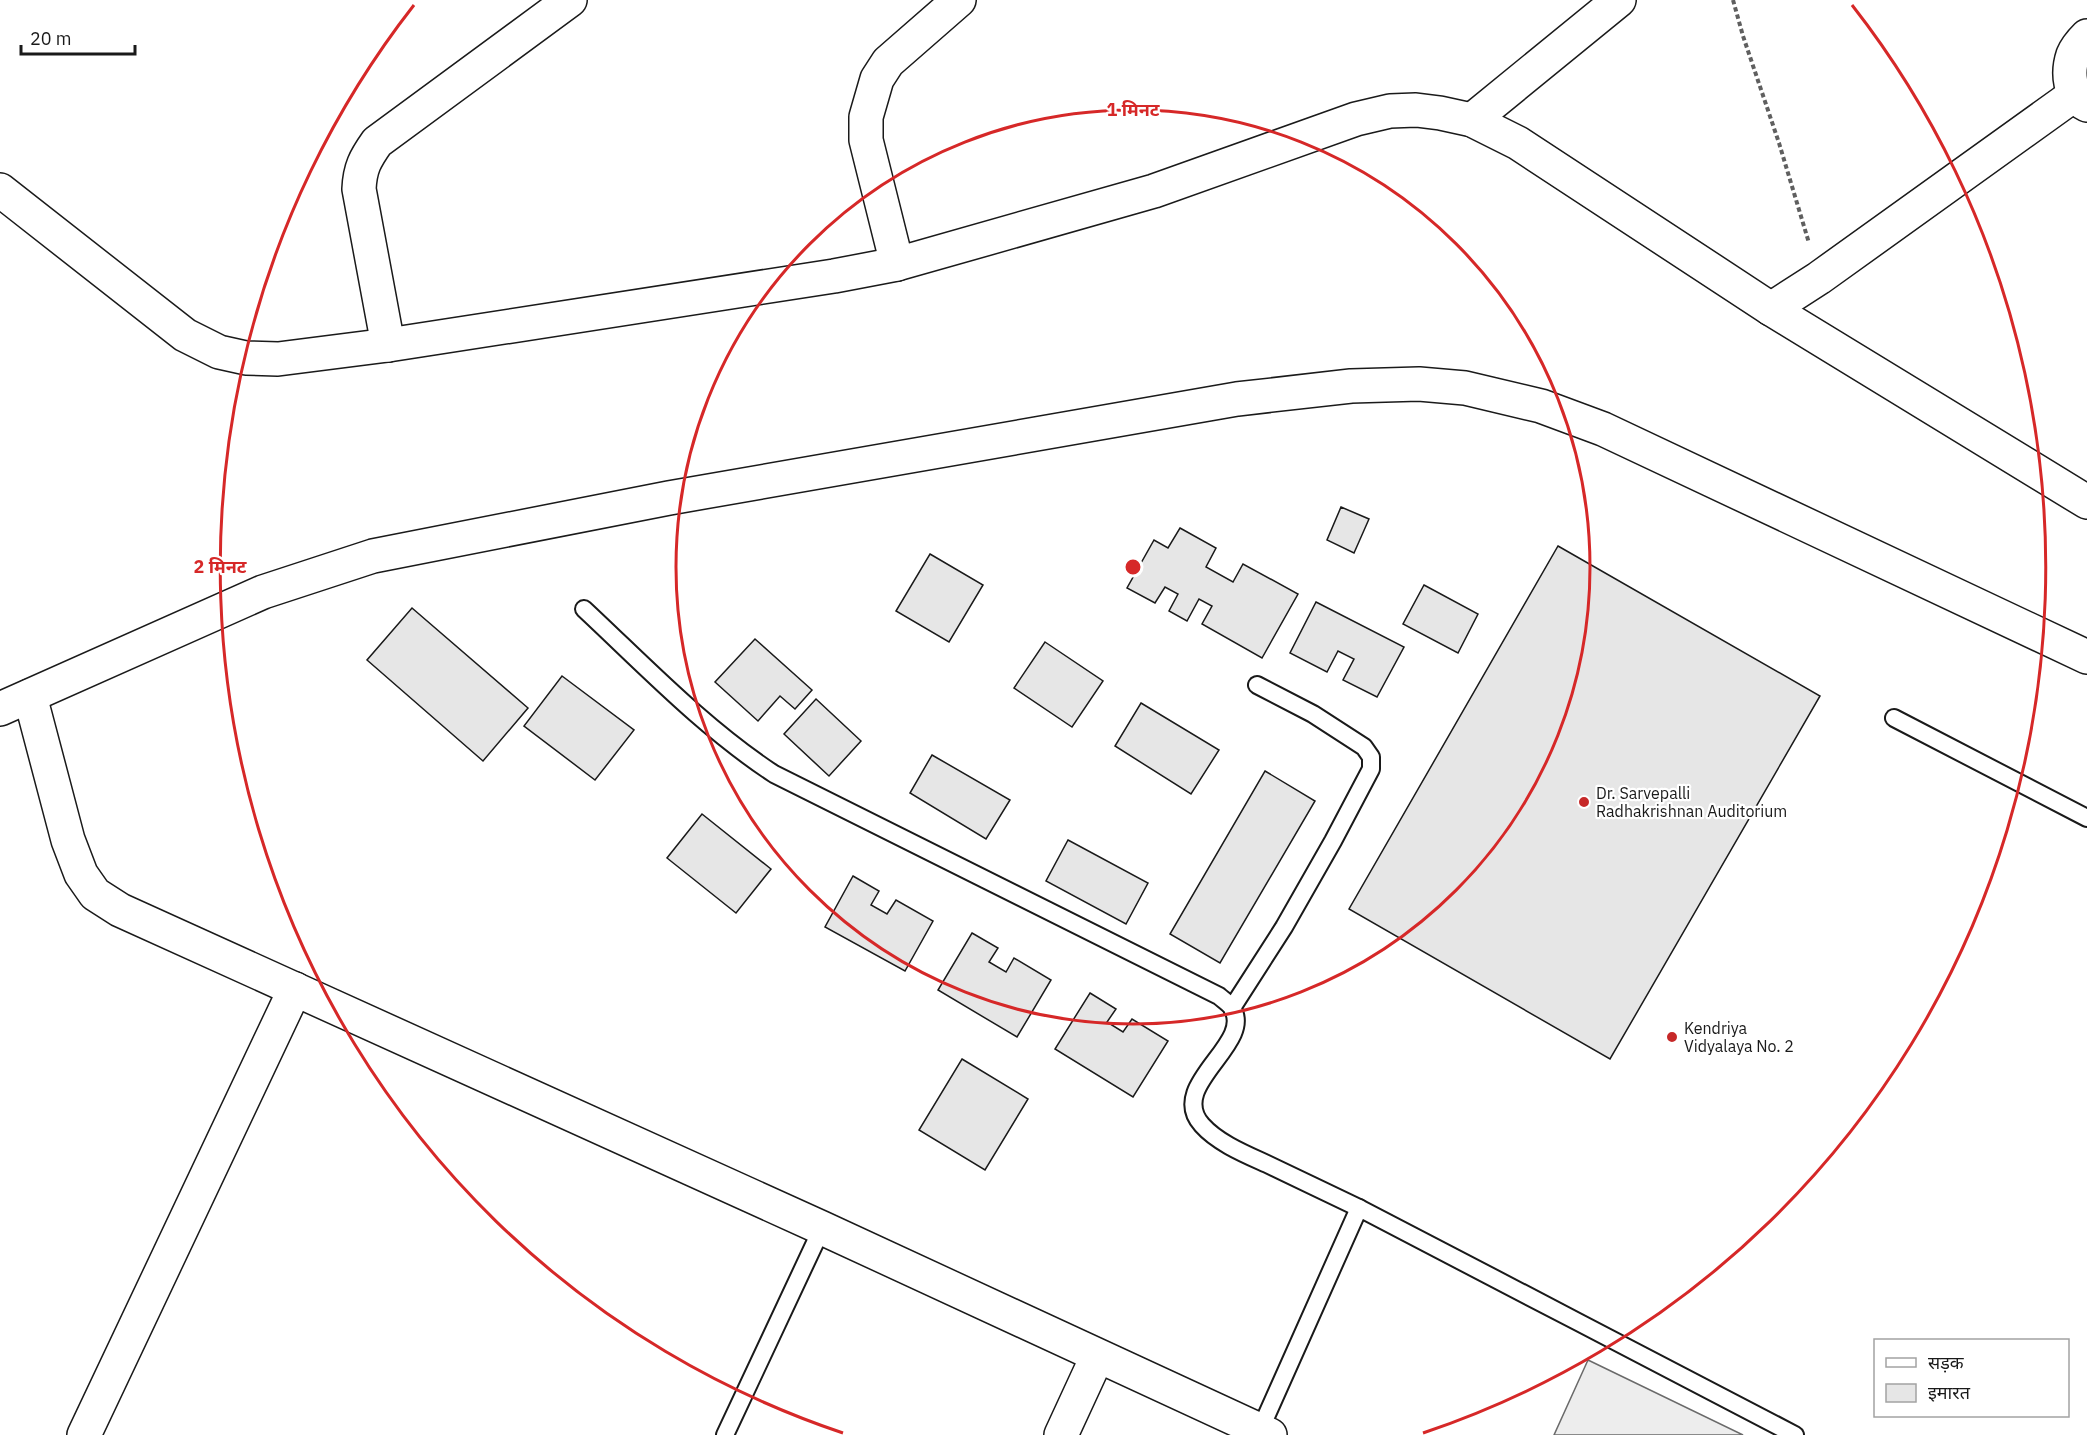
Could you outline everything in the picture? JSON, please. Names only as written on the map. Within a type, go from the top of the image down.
[{"type":"street","points":[[388,345],[359,189],[365,158],[377,142],[570,0]]},
{"type":"street","points":[[897,264],[866,140],[866,117],[871,96],[888,62],[959,0]]},
{"type":"street","points":[[1472,120],[1619,0]]},
{"type":"street","points":[[1771,309],[1819,279],[2081,100],[2070,81],[2073,53],[2087,36]]},
{"type":"street","points":[[0,190],[185,335],[219,352],[246,358],[278,359],[388,345],[834,276],[897,264],[1154,191],[1356,119],[1390,111],[1440,112],[1472,120],[1518,143],[1771,309],[2087,502]]},
{"type":"street","points":[[0,709],[263,592],[373,556],[669,498],[1237,399],[1351,386],[1419,384],[1465,388],[1496,394],[1541,406],[1603,429],[2087,657]]},
{"type":"street","points":[[30,696],[68,840],[81,874],[95,894],[120,910],[822,1228],[1265,1433]]},
{"type":"street","points":[[84,1435],[295,989]]},
{"type":"street","points":[[1061,1435],[1097,1357]]},
{"type":"lane","points":[[584,609],[712,728],[774,774],[1219,996],[1232,1008],[1236,1023],[1231,1038],[1204,1076],[1194,1095],[1193,1109],[1201,1124],[1222,1141],[1359,1208],[1795,1435]]},
{"type":"lane","points":[[1232,1008],[1295,908],[1371,769],[1371,757],[1364,747],[1313,714],[1257,685]]},
{"type":"lane","points":[[1894,718],[2087,818]]},
{"type":"lane","points":[[1265,1433],[1359,1208]]},
{"type":"lane","points":[[725,1435],[822,1228]]},
{"type":"path","points":[[1733,0],[1779,143],[1819,279]]},
{"type":"shaded area","points":[[1588,1360],[1743,1435],[1554,1435]]},
{"type":"building","points":[[1341,507],[1369,519],[1354,553],[1327,540]]},
{"type":"building","points":[[1180,528],[1216,548],[1206,567],[1233,582],[1243,564],[1298,594],[1262,658],[1202,624],[1212,606],[1199,599],[1187,621],[1169,611],[1178,594],[1165,587],[1155,603],[1127,588],[1154,540],[1168,548]]},
{"type":"building","name":"Dr. Sarvepalli Radhakrishnan Auditorium","points":[[1558,546],[1820,696],[1610,1059],[1349,909]]},
{"type":"building","points":[[930,554],[983,585],[949,642],[896,611]]},
{"type":"building","points":[[1424,585],[1478,614],[1458,653],[1403,624]]},
{"type":"building","points":[[1316,602],[1404,647],[1377,697],[1343,680],[1354,659],[1338,651],[1327,672],[1290,653]]},
{"type":"building","points":[[412,608],[528,708],[483,761],[367,660]]},
{"type":"building","points":[[755,639],[812,690],[795,709],[780,696],[758,721],[715,682]]},
{"type":"building","points":[[1045,642],[1103,681],[1072,727],[1014,688]]},
{"type":"building","points":[[562,676],[634,730],[595,780],[524,726]]},
{"type":"building","points":[[816,699],[861,741],[829,776],[784,734]]},
{"type":"building","points":[[1141,703],[1219,750],[1191,794],[1115,746]]},
{"type":"building","points":[[932,755],[1010,800],[986,839],[910,793]]},
{"type":"building","points":[[1265,771],[1315,801],[1220,963],[1170,934]]},
{"type":"building","points":[[702,814],[771,869],[736,913],[667,858]]},
{"type":"building","points":[[1068,840],[1148,883],[1126,924],[1046,881]]},
{"type":"building","points":[[853,876],[879,891],[871,905],[887,914],[896,900],[933,921],[905,971],[825,927]]},
{"type":"building","points":[[972,933],[998,948],[989,962],[1006,972],[1014,958],[1051,980],[1017,1037],[938,990]]},
{"type":"building","points":[[1090,993],[1116,1009],[1107,1022],[1123,1032],[1132,1019],[1168,1041],[1133,1097],[1055,1049]]},
{"type":"building","points":[[962,1059],[1028,1099],[985,1170],[919,1130]]},
{"type":"place","name":"Dr. Sarvepalli Radhakrishnan Auditorium","points":[[1584,802]]},
{"type":"place","name":"Kendriya Vidyalaya No. 2","points":[[1672,1037]]}]
